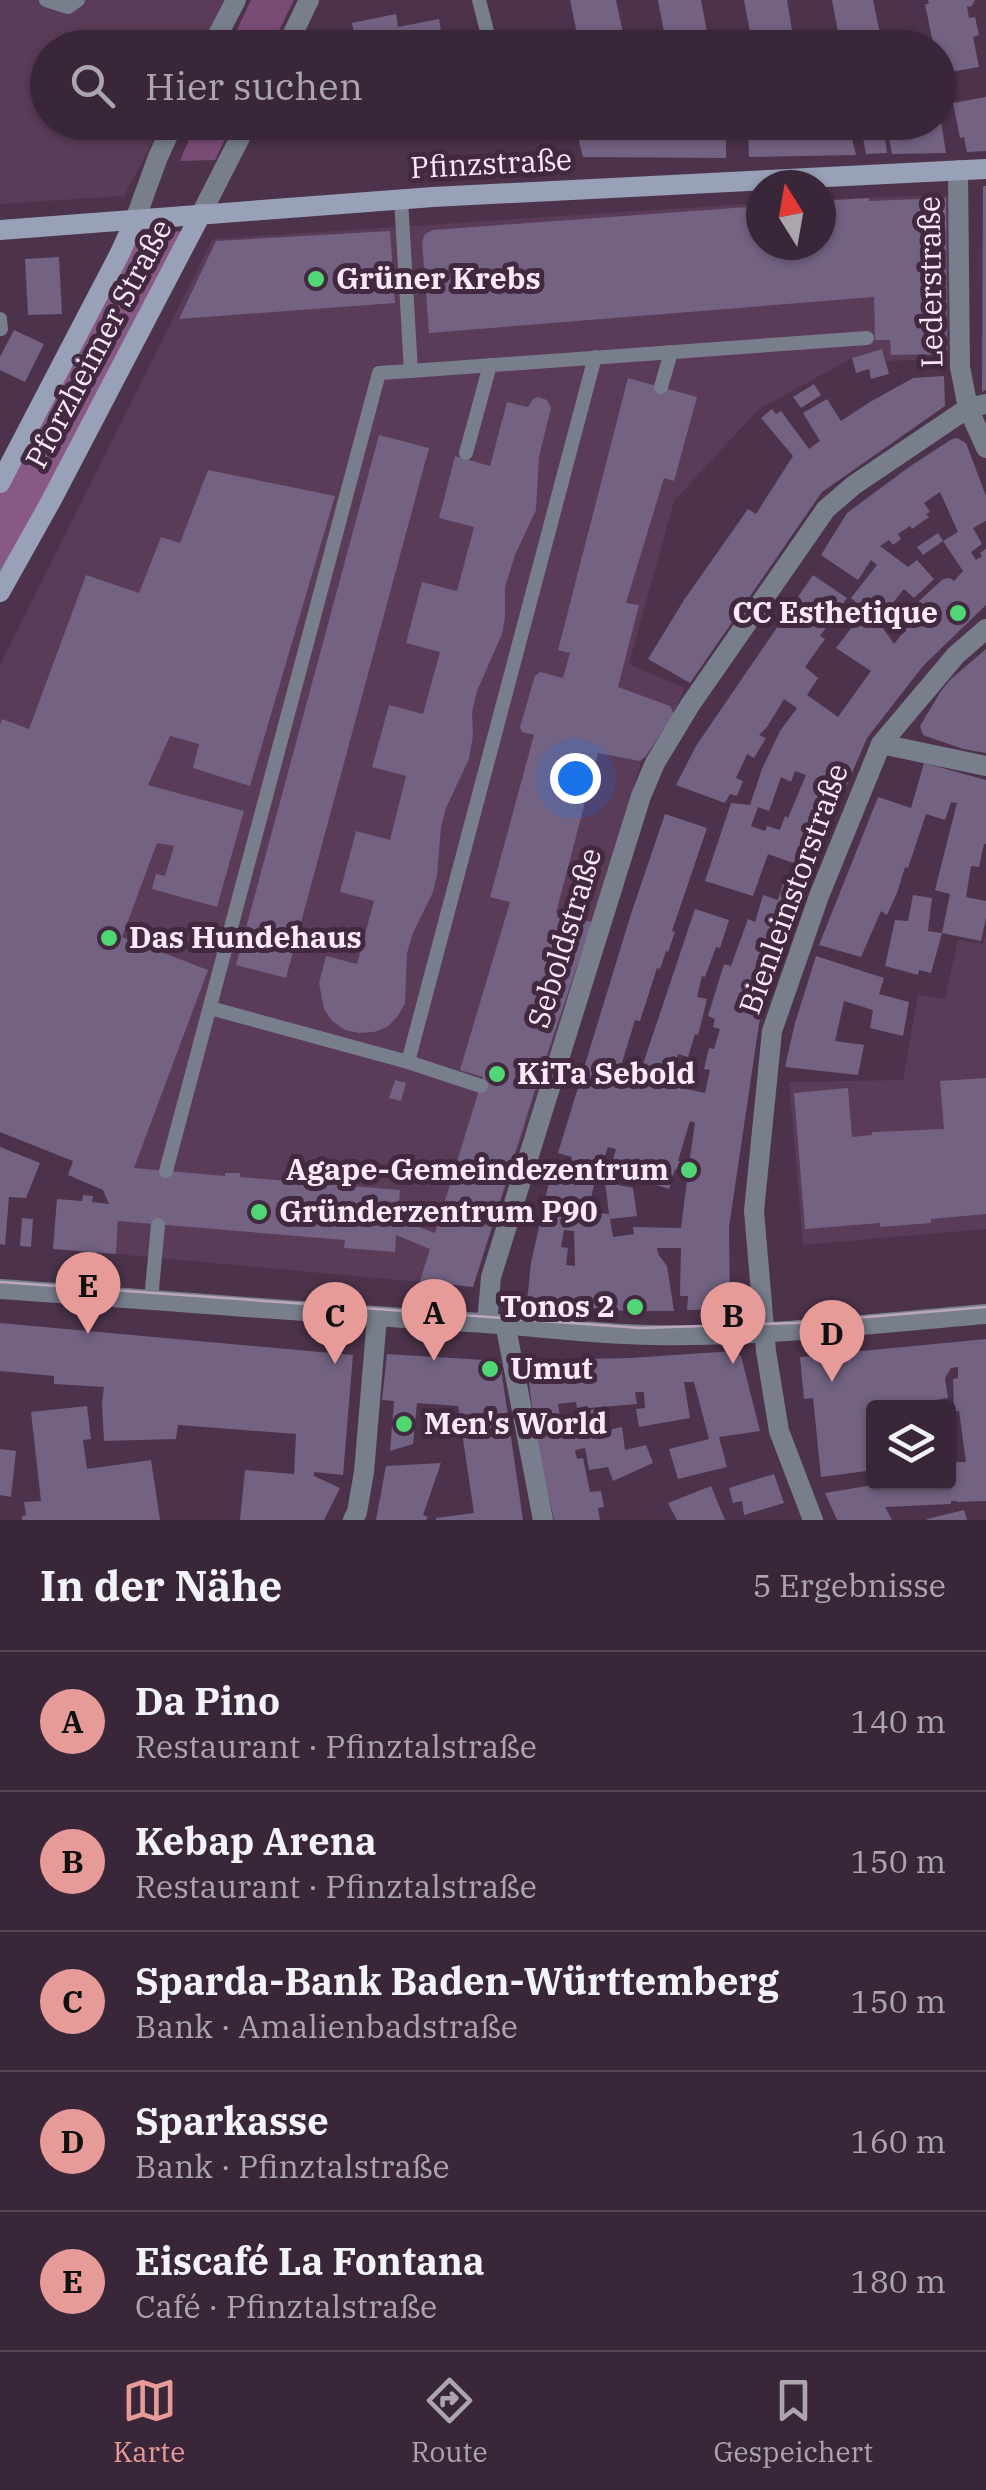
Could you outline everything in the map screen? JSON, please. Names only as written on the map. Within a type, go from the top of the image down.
[{"type":"main road","name":"Pfinzstraße","points":[[0,230],[401,199],[986,169]]},
{"type":"main road","name":"Pforzheimer Straße","points":[[0,592],[201,214]]},
{"type":"main road","name":"Pforzheimer Straße","points":[[0,484],[135,220]]},
{"type":"street","points":[[220,30],[236,0]]},
{"type":"street","points":[[295,30],[310,0]]},
{"type":"street","name":"Pforzheimer Straße","points":[[135,220],[166,140]]},
{"type":"street","name":"Pforzheimer Straße","points":[[201,214],[239,140]]},
{"type":"street","name":"Lederstraße","points":[[958,170],[960,367],[977,406],[986,448]]},
{"type":"street","name":"Seboldstraße","points":[[543,1520],[497,1324],[491,1277],[654,762],[826,509],[854,485],[977,406]]},
{"type":"street","name":"Bienleinstorstraße","points":[[813,1520],[779,1431],[764,1331],[754,1211],[772,1032],[819,896],[881,744],[956,655],[986,629]]},
{"type":"street","points":[[881,744],[986,766]]},
{"type":"street","points":[[0,1289],[655,1335],[986,1314]]},
{"type":"street","points":[[353,1520],[364,1472],[377,1318]]},
{"type":"lane","points":[[46,0],[68,8],[78,0]]},
{"type":"lane","points":[[479,0],[486,30]]},
{"type":"lane","points":[[401,199],[411,370]]},
{"type":"lane","points":[[0,319],[1,329]]},
{"type":"lane","points":[[166,1171],[379,373],[866,338]]},
{"type":"lane","points":[[661,388],[670,352]]},
{"type":"lane","points":[[408,1062],[595,357]]},
{"type":"lane","points":[[466,453],[490,365]]},
{"type":"lane","points":[[210,1008],[408,1062],[480,1086]]},
{"type":"lane","points":[[150,1300],[158,1225]]},
{"type":"shaded area","points":[[0,0],[232,0],[213,30],[30,30],[30,140],[153,140],[124,196],[0,204]]},
{"type":"shaded area","points":[[251,0],[294,0],[279,30],[237,30]]},
{"type":"shaded area","points":[[189,140],[225,140],[215,160],[180,161]]},
{"type":"shaded area","points":[[950,195],[948,359],[886,361],[882,349],[852,358],[758,410],[674,501],[629,664],[684,688],[674,714],[641,762],[593,922],[473,1287],[116,1254],[122,1181],[0,1132],[0,665],[213,239],[746,204],[746,260],[836,260],[836,199]]},
{"type":"shaded area","points":[[186,231],[0,581],[0,494],[135,234]]},
{"type":"shaded area","points":[[986,935],[986,1229],[803,1245],[789,1082],[903,1080],[918,995],[945,999],[958,940],[983,944]]},
{"type":"building","points":[[570,0],[616,0],[622,30],[576,30]]},
{"type":"building","points":[[658,0],[701,0],[707,30],[664,30]]},
{"type":"building","points":[[744,0],[787,0],[792,30],[750,30]]},
{"type":"building","points":[[832,0],[873,0],[879,30],[838,30]]},
{"type":"building","points":[[928,0],[975,0],[971,7],[967,6],[969,18],[975,17],[979,35],[973,37],[979,67],[956,71],[956,30],[930,30],[925,4],[929,4]]},
{"type":"building","points":[[396,14],[398,27],[439,19],[441,30],[353,30],[352,23]]},
{"type":"building","points":[[986,97],[986,151],[967,152],[964,137],[960,138],[956,102]]},
{"type":"building","points":[[579,140],[726,140],[726,158],[583,157]]},
{"type":"building","points":[[749,140],[852,140],[856,155],[749,157]]},
{"type":"building","points":[[863,140],[885,140],[887,153],[866,154]]},
{"type":"building","points":[[889,140],[944,140],[946,153],[892,154]]},
{"type":"building","points":[[983,186],[986,390],[982,392]]},
{"type":"building","points":[[946,198],[947,354],[891,355],[890,340],[875,340],[874,297],[429,333],[422,242],[425,234],[433,230],[746,207],[746,260],[836,260],[836,200]]},
{"type":"building","points":[[390,231],[395,303],[179,319],[216,241]]},
{"type":"building","points":[[59,257],[62,314],[28,315],[25,259]]},
{"type":"building","points":[[14,330],[44,344],[25,382],[0,370],[0,357]]},
{"type":"building","points":[[882,349],[889,374],[871,379],[869,369],[856,373],[852,358]]},
{"type":"building","points":[[944,376],[945,406],[822,492],[690,683],[648,659],[748,509],[756,514],[793,456],[761,418],[772,409],[776,414],[781,411],[809,449],[820,441],[803,413],[827,399],[841,421],[913,378]]},
{"type":"building","points":[[628,378],[697,397],[674,481],[664,478],[626,603],[639,605],[618,687],[670,706],[674,714],[640,761],[598,753],[556,913],[592,922],[473,1287],[420,1281],[430,1249],[396,1235],[395,1252],[344,1248],[345,1240],[118,1221],[116,1254],[53,1249],[57,1199],[82,1201],[83,1195],[93,1196],[92,1202],[109,1204],[103,1190],[68,1175],[73,1161],[0,1132],[0,725],[2,719],[29,729],[86,575],[139,593],[161,537],[180,543],[208,470],[335,496],[250,786],[193,768],[199,744],[170,736],[148,785],[244,811],[217,907],[152,889],[156,874],[165,876],[174,846],[157,843],[122,937],[208,970],[134,1168],[225,1176],[240,1173],[240,1177],[400,1190],[398,1219],[435,1233],[483,1077],[460,1070],[510,902],[490,897],[534,735],[522,732],[520,727],[535,676],[540,672],[563,678],[570,653],[558,650]]},
{"type":"building","points":[[814,384],[821,395],[801,408],[793,397]]},
{"type":"building","points":[[538,397],[547,400],[551,408],[539,457],[536,510],[505,587],[502,634],[472,712],[469,759],[446,808],[433,892],[407,953],[405,1003],[387,1027],[374,1032],[345,1030],[324,1009],[319,983],[326,956],[357,964],[374,901],[340,892],[356,831],[390,840],[406,776],[372,767],[389,705],[423,714],[440,652],[406,643],[422,582],[457,591],[474,527],[439,518],[455,456],[490,466],[507,402],[528,407]]},
{"type":"building","points":[[379,435],[429,448],[286,978],[236,965]]},
{"type":"building","points":[[952,439],[966,443],[986,496],[986,521],[973,528],[982,544],[971,552],[976,560],[986,549],[986,605],[923,666],[867,738],[813,870],[768,854],[753,896],[705,881],[731,803],[750,805],[780,731],[797,708],[784,699],[759,735],[766,738],[754,758],[747,754],[736,778],[743,781],[737,796],[730,794],[725,803],[676,785],[696,746],[813,575],[847,598],[820,636],[825,639],[805,667],[818,678],[807,695],[838,717],[871,671],[836,648],[865,610],[851,598],[877,565],[871,560],[858,580],[821,555],[847,513]],"holes":[[[940,492],[958,532],[943,541],[963,571],[954,581],[943,579],[918,602],[923,608],[894,644],[878,621],[904,589],[914,598],[934,579],[917,560],[908,567],[880,546],[889,540],[893,545],[901,539],[898,534],[929,517],[924,503]],[[795,771],[806,775],[780,830],[767,826],[765,831],[751,826],[758,807],[769,811],[781,777],[791,782]]]},
{"type":"building","points":[[938,533],[943,541],[923,555],[917,547]]},
{"type":"building","points":[[986,649],[986,753],[923,735],[920,726],[941,691]]},
{"type":"building","points":[[924,763],[986,780],[986,844],[979,867],[971,866],[966,897],[986,901],[981,941],[942,933],[950,894],[935,890],[957,803],[951,802],[945,820],[926,814],[887,915],[881,911],[861,957],[819,945],[878,797],[911,808]]},
{"type":"building","points":[[665,814],[707,828],[668,952],[660,969],[657,968],[640,1021],[635,1020],[617,1079],[636,1085],[695,909],[729,920],[720,948],[716,947],[705,977],[702,976],[697,997],[707,999],[698,1035],[695,1034],[688,1057],[678,1054],[669,1085],[705,1093],[710,1070],[704,1069],[709,1048],[714,1049],[720,1029],[713,1027],[715,1019],[708,1016],[724,964],[731,966],[748,919],[755,922],[763,895],[778,900],[784,880],[803,886],[759,1024],[729,1227],[730,1309],[687,1310],[688,1296],[680,1296],[681,1248],[657,1248],[667,1266],[674,1311],[527,1302],[531,1263],[551,1173],[595,1181],[589,1206],[583,1205],[582,1212],[609,1214],[605,1182],[633,1188],[637,1216],[610,1219],[613,1237],[634,1234],[633,1227],[681,1228],[688,1173],[675,1169],[669,1189],[610,1170],[616,1149],[608,1147],[601,1167],[571,1161],[572,1157],[558,1153]],"holes":[[[690,1121],[695,1123],[689,1164],[678,1161]],[[564,1230],[574,1231],[575,1266],[566,1265],[568,1248],[561,1247]]]},
{"type":"building","points":[[913,895],[932,898],[928,931],[942,933],[931,973],[919,970],[918,975],[885,966],[895,920],[908,921]]},
{"type":"building","points":[[816,956],[884,978],[879,994],[909,1002],[903,1036],[870,1028],[873,1010],[844,1001],[835,1041],[864,1045],[858,1075],[785,1067]]},
{"type":"building","points":[[986,1078],[986,1214],[931,1219],[931,1223],[805,1229],[794,1093],[848,1088],[852,1137],[872,1132],[944,1129],[940,1081]]},
{"type":"building","points":[[395,1080],[406,1083],[401,1101],[389,1098]]},
{"type":"building","points":[[0,1147],[40,1163],[26,1198],[9,1197],[5,1245],[0,1244]]},
{"type":"building","points":[[22,1218],[33,1219],[31,1247],[20,1246]]},
{"type":"building","points":[[0,1323],[353,1355],[343,1475],[314,1472],[314,1476],[340,1488],[324,1520],[240,1520],[245,1470],[294,1474],[296,1434],[178,1425],[176,1439],[104,1441],[104,1387],[54,1384],[54,1376],[0,1371]]},
{"type":"building","points":[[986,1339],[986,1501],[885,1507],[892,1520],[837,1520],[825,1493],[866,1486],[866,1490],[956,1490],[956,1462],[966,1462],[959,1411],[954,1400],[953,1379],[958,1378],[958,1367],[951,1368],[945,1378],[948,1398],[866,1400],[866,1471],[821,1477],[813,1398],[804,1399],[800,1357]]},
{"type":"building","points":[[734,1351],[741,1356],[760,1431],[719,1437],[727,1467],[678,1479],[669,1449],[709,1439],[694,1382],[684,1382],[690,1418],[639,1427],[636,1409],[645,1408],[644,1392],[635,1392],[637,1404],[577,1409],[576,1402],[558,1404],[563,1435],[582,1434],[578,1413],[596,1409],[607,1415],[609,1430],[622,1427],[625,1450],[646,1445],[653,1463],[613,1481],[608,1467],[589,1470],[585,1448],[575,1450],[577,1459],[583,1458],[590,1492],[601,1491],[604,1507],[598,1508],[600,1520],[554,1520],[536,1440],[528,1374],[537,1360]]},
{"type":"building","points":[[387,1354],[500,1361],[523,1520],[436,1520],[474,1513],[458,1406],[417,1403],[413,1444],[390,1451],[394,1401],[382,1400]]},
{"type":"building","points":[[87,1406],[91,1439],[83,1440],[87,1469],[151,1460],[160,1520],[22,1520],[26,1515],[24,1502],[41,1501],[31,1412]]},
{"type":"building","points":[[0,1449],[16,1451],[11,1497],[0,1495]]},
{"type":"building","points":[[441,1463],[423,1515],[428,1517],[426,1520],[376,1520],[386,1466]]},
{"type":"building","points":[[774,1474],[784,1503],[744,1515],[742,1501],[733,1503],[729,1488]]},
{"type":"building","points":[[711,1486],[725,1520],[677,1520],[668,1503]]},
{"type":"building","points":[[964,1510],[967,1520],[927,1520],[927,1519]]},
{"type":"tram line","points":[[0,1282],[641,1328],[796,1323],[986,1307]]},
{"type":"place","name":"Grüner Krebs","points":[[316,279]]},
{"type":"place","name":"CC Esthetique","points":[[958,613]]},
{"type":"place","name":"Das Hundehaus","points":[[109,938]]},
{"type":"place","name":"KiTa Sebold","points":[[497,1074]]},
{"type":"place","name":"Agape-Gemeindezentrum","points":[[689,1170]]},
{"type":"place","name":"Gründerzentrum P90","points":[[259,1212]]},
{"type":"place","name":"Tonos 2","points":[[635,1307]]},
{"type":"place","name":"Eiscafé La Fontana","points":[[88,1334]]},
{"type":"place","name":"Da Pino","points":[[434,1361]]},
{"type":"place","name":"Sparda-Bank Baden-Württemberg","points":[[335,1364]]},
{"type":"place","name":"Kebap Arena","points":[[733,1364]]},
{"type":"place","name":"Umut","points":[[490,1369]]},
{"type":"place","name":"Sparkasse","points":[[832,1382]]},
{"type":"place","name":"Men's World","points":[[404,1424]]}]
